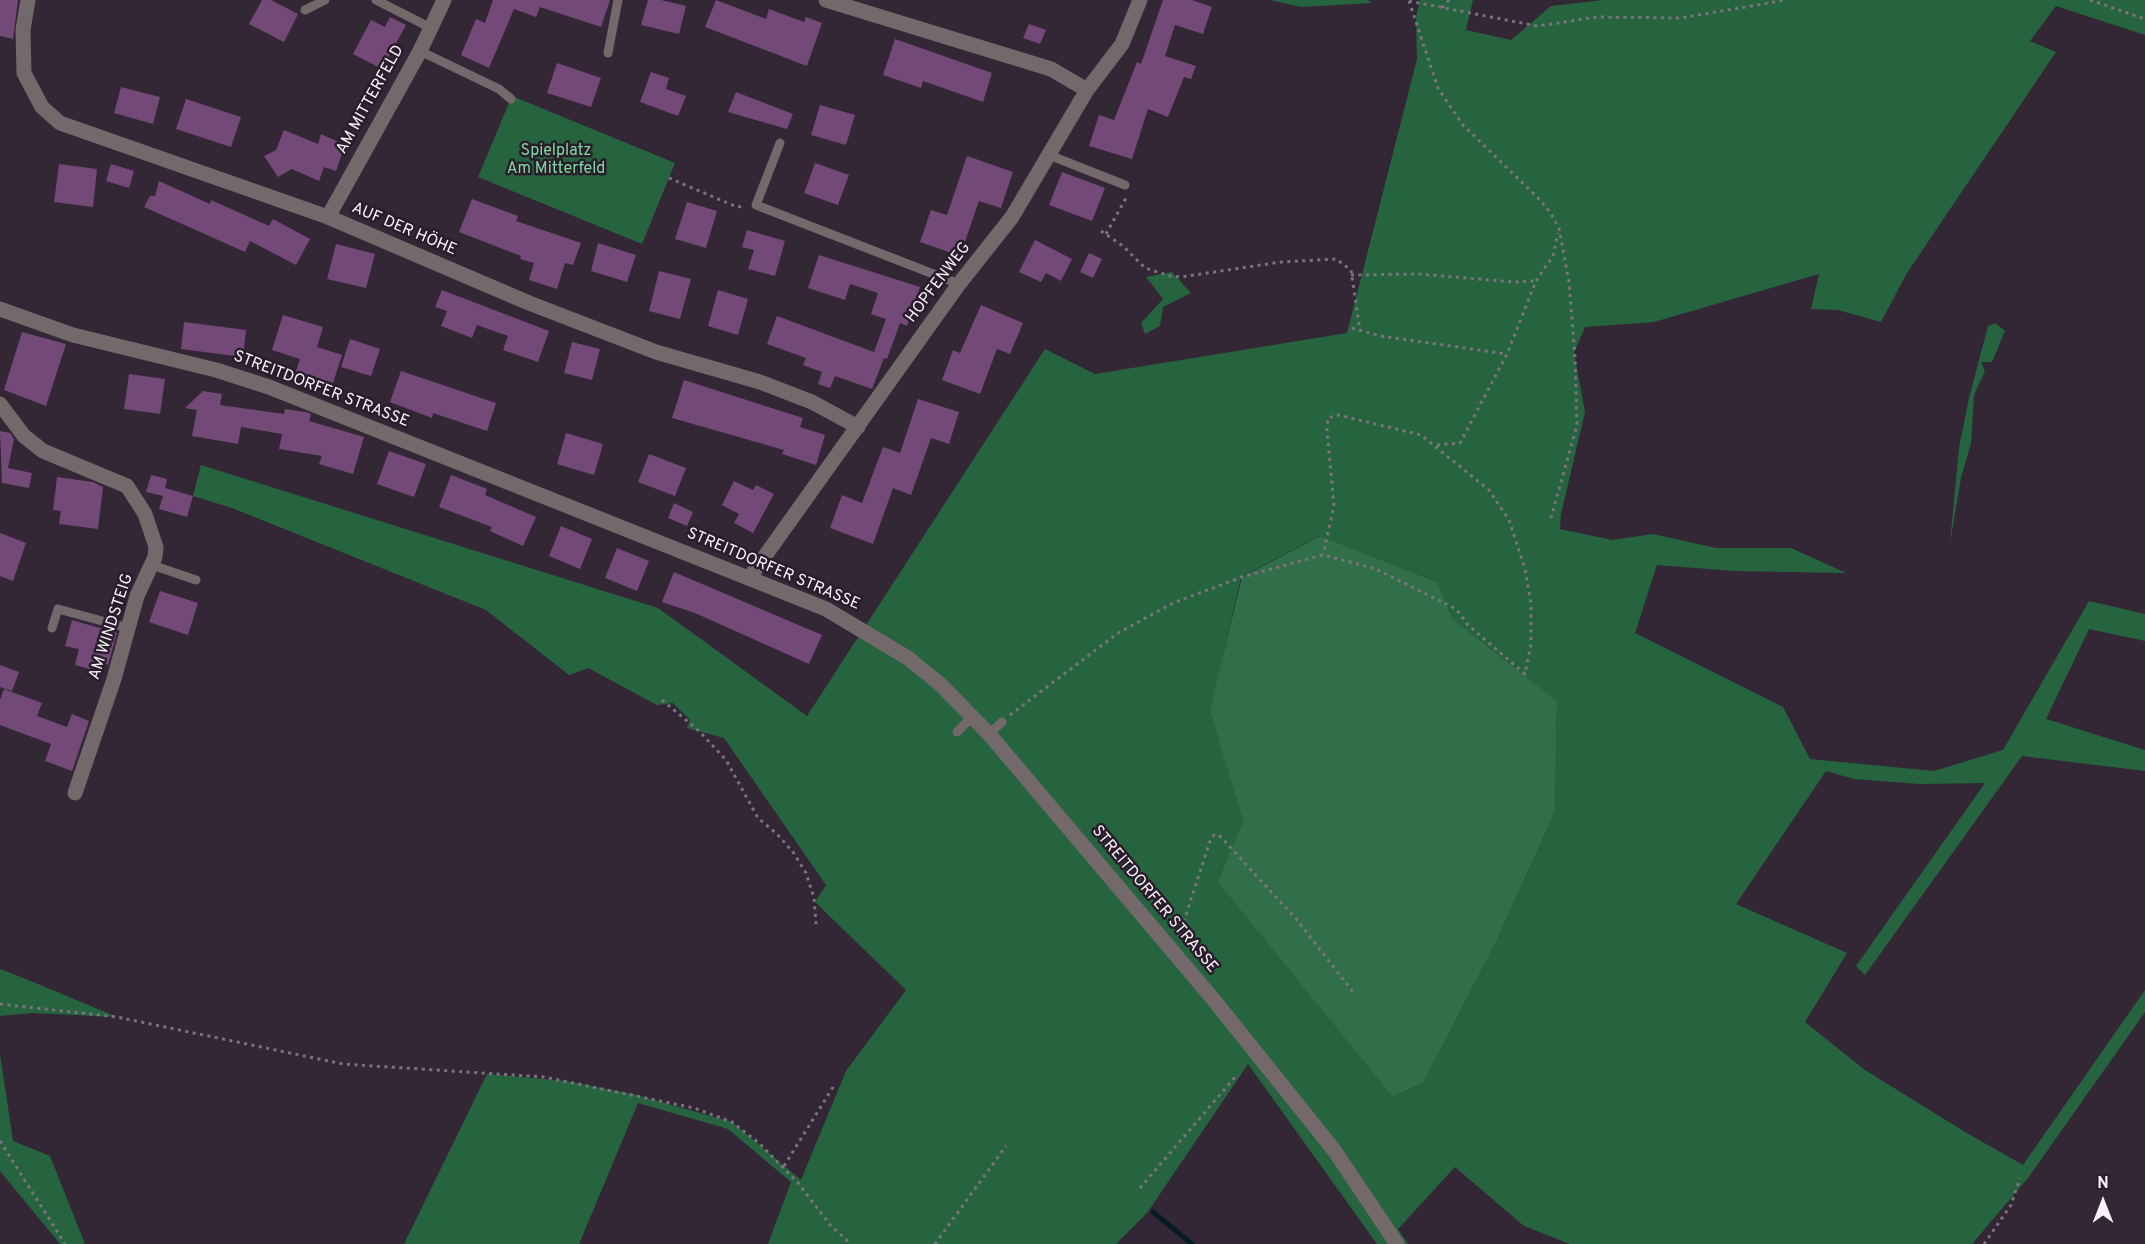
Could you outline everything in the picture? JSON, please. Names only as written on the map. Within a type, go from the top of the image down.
[{"type":"street","name":"AUF DER HÖHE","points":[[28,0],[23,30],[24,73],[42,107],[60,123],[328,217],[561,316],[656,352],[693,360],[812,402],[858,427]]},
{"type":"street","name":"AM MITTERFELD","points":[[328,217],[420,51],[444,0]]},
{"type":"street","points":[[826,0],[1051,69],[1087,90]]},
{"type":"street","name":"HOPFENWEG","points":[[750,577],[959,284],[1012,217],[1087,90],[1122,44],[1140,0]]},
{"type":"street","name":"STREITDORFER STRASSE","points":[[0,309],[73,335],[216,370],[269,387],[750,577],[826,609],[874,635],[941,685],[989,734],[1334,1150],[1397,1244]]},
{"type":"street","name":"AM WINDSTEIG","points":[[0,404],[24,436],[43,451],[127,486],[145,514],[156,547],[152,565],[137,596],[114,679],[75,793]]},
{"type":"lane","points":[[305,10],[325,0]]},
{"type":"lane","points":[[376,0],[431,28]]},
{"type":"lane","points":[[608,53],[618,0]]},
{"type":"lane","points":[[420,51],[499,89],[511,99]]},
{"type":"lane","points":[[780,143],[756,205],[959,284]]},
{"type":"lane","points":[[1049,155],[1125,185]]},
{"type":"lane","points":[[152,565],[196,580]]},
{"type":"lane","points":[[52,628],[58,609],[128,628]]},
{"type":"lane","points":[[957,732],[972,717]]},
{"type":"lane","points":[[989,734],[1002,722]]},
{"type":"path","points":[[1408,0],[1537,26],[1598,17],[1681,18],[1786,0]]},
{"type":"path","points":[[1408,0],[1438,87],[1456,115],[1538,198],[1550,212],[1559,228],[1569,282],[1575,357],[1577,425],[1551,518]]},
{"type":"path","points":[[1442,8],[1449,0]]},
{"type":"path","points":[[2090,0],[2145,19]]},
{"type":"path","points":[[669,178],[737,207],[756,205]]},
{"type":"path","points":[[1106,235],[1128,194],[1125,185]]},
{"type":"path","points":[[1437,445],[1461,443],[1507,354],[1536,281],[1553,256],[1559,228]]},
{"type":"path","points":[[1101,231],[1123,246],[1145,268],[1170,276],[1181,277],[1281,262],[1336,259],[1351,270],[1360,331]]},
{"type":"path","points":[[1351,275],[1420,274],[1513,282],[1536,281]]},
{"type":"path","points":[[1352,328],[1507,354]]},
{"type":"path","points":[[1002,722],[1118,633],[1173,603],[1242,576],[1323,555],[1376,569],[1456,609],[1468,625],[1525,674],[1532,625],[1530,592],[1517,541],[1500,504],[1489,490],[1437,445],[1410,432],[1338,415],[1328,418],[1326,430],[1334,506],[1323,555]]},
{"type":"path","points":[[662,700],[699,731],[726,760],[758,819],[777,834],[793,852],[806,873],[814,898],[816,924]]},
{"type":"path","points":[[1172,955],[1210,841],[1214,835],[1219,835],[1297,920],[1353,992]]},
{"type":"path","points":[[0,1004],[117,1017],[343,1064],[544,1077],[694,1108],[732,1122],[759,1143],[798,1183],[831,1226],[851,1244]]},
{"type":"path","points":[[1140,1188],[1236,1076]]},
{"type":"path","points":[[784,1166],[835,1084]]},
{"type":"path","points":[[0,1141],[64,1243]]},
{"type":"path","points":[[934,1244],[1006,1146]]},
{"type":"path","points":[[1984,1244],[2012,1204],[2019,1178]]},
{"type":"green space","points":[[1270,0],[1367,0],[1372,3],[1301,7]]},
{"type":"green space","points":[[1420,0],[1473,0],[1466,30],[1511,40],[1551,6],[1603,0],[2145,0],[2145,35],[2056,6],[2030,41],[2056,52],[1907,273],[1881,322],[1838,310],[1811,309],[1819,274],[1654,322],[1585,327],[1574,353],[1585,412],[1561,514],[1560,529],[1612,540],[1653,534],[1716,548],[1791,548],[1846,573],[1734,571],[1657,565],[1635,633],[1783,707],[1810,759],[1934,771],[2003,750],[2089,601],[2145,614],[2145,641],[2089,629],[2046,719],[2145,750],[2145,771],[2022,756],[1865,975],[1856,966],[1985,783],[1919,784],[1854,779],[1826,771],[1736,904],[1847,953],[1805,1022],[1865,1070],[2023,1165],[2145,990],[2145,1012],[2028,1178],[1972,1244],[1570,1244],[1524,1226],[1455,1167],[1398,1229],[1408,1244],[1377,1244],[1248,1064],[1147,1213],[1116,1244],[768,1244],[791,1182],[728,1129],[638,1103],[579,1244],[404,1244],[487,1074],[566,1081],[633,1094],[732,1122],[801,1180],[846,1071],[906,990],[815,902],[826,885],[724,738],[687,728],[690,720],[673,703],[657,705],[588,668],[569,675],[486,610],[232,508],[193,496],[201,465],[658,608],[807,716],[1045,349],[1095,374],[1347,333],[1417,59],[1416,17]],"holes":[[[1319,536],[1437,582],[1453,619],[1557,701],[1555,812],[1496,942],[1424,1082],[1393,1097],[1243,822],[1211,710],[1241,577]]]},
{"type":"green space","name":"Spielplatz Am Mitterfeld","points":[[512,96],[675,163],[642,244],[478,177]]},
{"type":"green space","points":[[1172,272],[1191,293],[1163,307],[1160,326],[1145,334],[1141,323],[1163,299],[1146,277]]},
{"type":"green space","points":[[1995,323],[2005,331],[1992,362],[1981,362],[1985,371],[1974,395],[1971,443],[1961,478],[1950,543],[1959,448],[1969,398],[1988,326]]},
{"type":"green space","points":[[1320,536],[1437,582],[1453,619],[1557,701],[1555,812],[1496,942],[1424,1082],[1393,1097],[1218,882],[1243,822],[1210,710],[1242,577]]},
{"type":"green space","points":[[0,969],[117,1017],[32,1013],[0,1016]]},
{"type":"green space","points":[[0,1054],[13,1141],[50,1156],[85,1244],[60,1244],[0,1171]]},
{"type":"building","points":[[0,0],[18,0],[13,39],[0,36]]},
{"type":"building","points":[[262,0],[271,0],[298,14],[284,42],[249,24]]},
{"type":"building","points":[[493,0],[610,0],[601,27],[540,7],[536,17],[514,9],[489,68],[461,55],[476,19],[485,23]]},
{"type":"building","points":[[648,0],[661,0],[686,6],[679,34],[641,25]]},
{"type":"building","points":[[716,0],[766,19],[769,9],[804,22],[806,17],[822,23],[807,66],[705,27]]},
{"type":"building","points":[[1163,0],[1192,0],[1212,7],[1203,34],[1175,25],[1165,56],[1196,66],[1191,79],[1184,77],[1168,117],[1148,109],[1132,159],[1089,146],[1099,115],[1114,120],[1137,62],[1141,64]]},
{"type":"building","points":[[390,17],[406,25],[382,69],[353,54],[371,20],[385,27]]},
{"type":"building","points":[[1029,24],[1046,30],[1040,44],[1023,38]]},
{"type":"building","points":[[895,39],[992,73],[983,102],[923,81],[921,88],[883,75]]},
{"type":"building","points":[[557,63],[601,78],[591,107],[547,93]]},
{"type":"building","points":[[651,72],[669,78],[666,89],[686,96],[678,116],[640,102]]},
{"type":"building","points":[[121,87],[160,97],[153,124],[114,113]]},
{"type":"building","points":[[736,92],[793,114],[787,129],[728,112]]},
{"type":"building","points":[[186,99],[241,117],[231,147],[176,129]]},
{"type":"building","points":[[820,105],[855,115],[846,145],[811,135]]},
{"type":"building","points":[[284,130],[318,144],[321,134],[345,145],[336,171],[324,167],[319,181],[292,169],[278,177],[264,156],[276,150]]},
{"type":"building","points":[[967,156],[1013,172],[1001,208],[979,201],[960,256],[920,242],[931,210],[947,215]]},
{"type":"building","points":[[815,163],[849,175],[838,205],[804,193]]},
{"type":"building","points":[[59,164],[97,169],[93,207],[54,202]]},
{"type":"building","points":[[111,164],[134,171],[129,188],[106,181]]},
{"type":"building","points":[[1062,172],[1105,188],[1092,221],[1049,205]]},
{"type":"building","points":[[159,181],[210,204],[211,200],[269,226],[273,219],[310,239],[296,265],[250,241],[245,252],[144,207],[150,196],[155,196]]},
{"type":"building","points":[[472,199],[518,216],[516,221],[581,243],[573,265],[565,263],[557,289],[529,280],[534,263],[459,232]]},
{"type":"building","points":[[687,202],[717,211],[706,248],[675,239]]},
{"type":"building","points":[[747,230],[785,241],[775,276],[748,269],[754,250],[742,247]]},
{"type":"building","points":[[1035,240],[1072,259],[1061,281],[1046,273],[1041,282],[1019,272]]},
{"type":"building","points":[[598,243],[636,255],[627,282],[591,271]]},
{"type":"building","points":[[336,244],[375,254],[366,288],[327,279]]},
{"type":"building","points":[[1089,253],[1102,259],[1093,278],[1080,272]]},
{"type":"building","points":[[819,255],[920,287],[907,326],[900,323],[887,359],[884,358],[872,389],[835,376],[830,388],[818,384],[822,372],[803,365],[806,358],[767,344],[777,316],[874,352],[886,319],[871,314],[878,293],[850,284],[845,300],[808,288]]},
{"type":"building","points":[[659,271],[691,279],[680,319],[649,311]]},
{"type":"building","points":[[442,290],[549,331],[538,362],[503,350],[508,336],[477,325],[472,338],[441,326],[447,311],[435,307]]},
{"type":"building","points":[[718,290],[748,299],[738,335],[708,326]]},
{"type":"building","points":[[981,305],[1023,323],[1010,354],[997,349],[980,394],[942,380],[953,350],[960,353]]},
{"type":"building","points":[[283,315],[323,327],[317,347],[342,355],[333,383],[296,371],[300,359],[272,350]]},
{"type":"building","points":[[184,322],[246,330],[243,357],[181,349]]},
{"type":"building","points":[[22,332],[66,344],[46,406],[4,390]]},
{"type":"building","points":[[350,339],[380,349],[371,376],[341,367]]},
{"type":"building","points":[[572,342],[600,349],[592,380],[564,373]]},
{"type":"building","points":[[401,371],[496,403],[487,431],[433,413],[432,418],[390,402]]},
{"type":"building","points":[[129,374],[165,379],[160,414],[124,409]]},
{"type":"building","points":[[684,380],[803,418],[800,427],[825,435],[816,465],[782,454],[784,450],[672,418]]},
{"type":"building","points":[[203,391],[222,394],[220,405],[284,414],[285,409],[306,412],[311,414],[309,421],[364,437],[353,474],[319,464],[322,456],[279,449],[282,434],[241,427],[238,444],[192,436],[197,410],[185,408]]},
{"type":"building","points":[[918,399],[959,412],[949,444],[931,438],[911,495],[893,488],[873,544],[830,528],[842,495],[862,503],[883,447],[900,453]]},
{"type":"building","points":[[0,431],[10,433],[14,439],[8,468],[32,473],[29,488],[2,483]]},
{"type":"building","points":[[566,433],[603,444],[594,475],[557,464]]},
{"type":"building","points":[[389,451],[426,464],[414,497],[377,484]]},
{"type":"building","points":[[649,454],[686,468],[675,496],[638,482]]},
{"type":"building","points":[[151,475],[167,479],[165,488],[193,496],[187,517],[159,509],[163,496],[146,492]]},
{"type":"building","points":[[451,475],[487,489],[485,495],[536,517],[523,546],[490,531],[492,527],[439,507]]},
{"type":"building","points":[[57,477],[93,482],[103,487],[98,529],[59,524],[61,511],[53,510]]},
{"type":"building","points":[[734,481],[753,490],[756,485],[774,494],[753,533],[734,523],[739,514],[722,505]]},
{"type":"building","points":[[674,503],[693,512],[687,526],[668,518]]},
{"type":"building","points":[[561,526],[592,539],[580,569],[549,556]]},
{"type":"building","points":[[0,533],[26,543],[13,581],[0,576]]},
{"type":"building","points":[[617,548],[649,561],[637,591],[605,578]]},
{"type":"building","points":[[674,572],[822,635],[809,664],[695,613],[662,602]]},
{"type":"building","points":[[160,591],[198,603],[188,635],[149,622]]},
{"type":"building","points":[[72,620],[117,633],[108,665],[102,663],[100,672],[75,665],[79,649],[65,646]]},
{"type":"building","points":[[0,665],[19,672],[12,691],[0,687]]},
{"type":"building","points":[[4,689],[42,703],[37,716],[67,727],[72,714],[89,721],[72,771],[45,761],[51,744],[0,725],[0,700]]},
{"type":"waterway","points":[[1153,1212],[1192,1244]]}]
